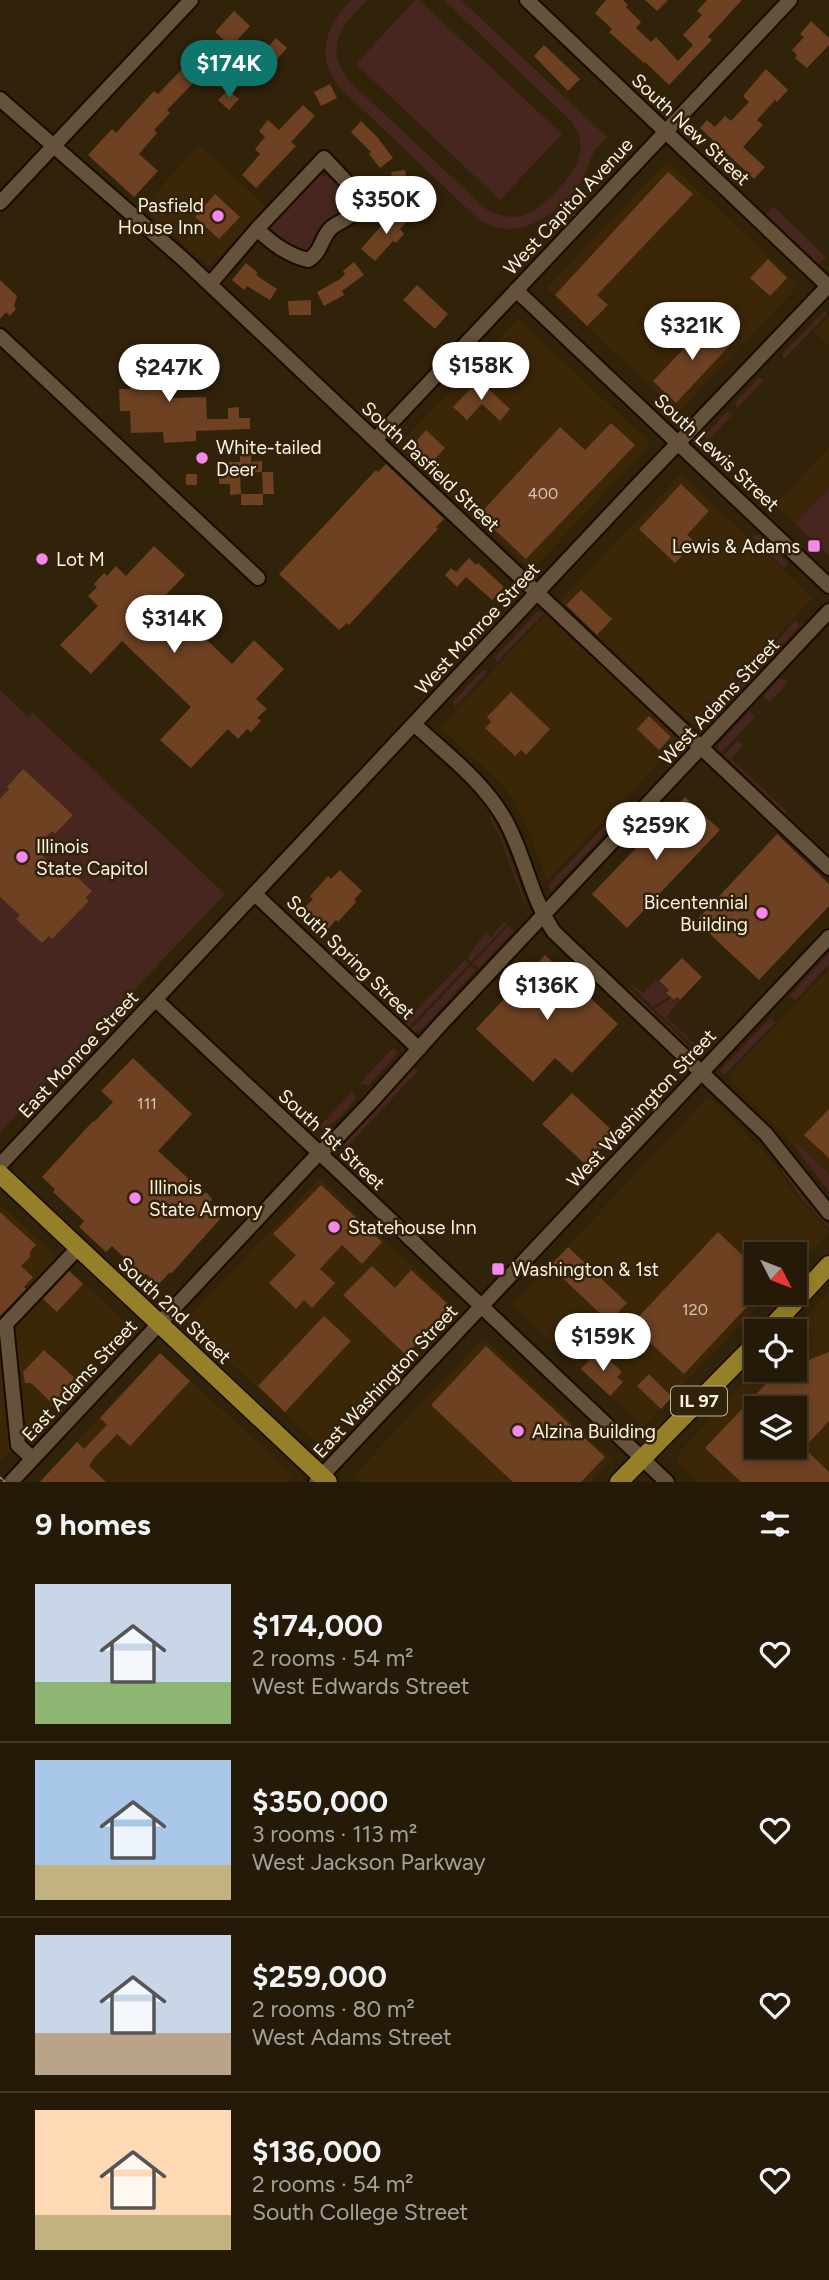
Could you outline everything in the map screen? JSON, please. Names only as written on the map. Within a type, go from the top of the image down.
[{"type":"main road","name":"South 2nd Street","points":[[0,1174],[322,1480]]},
{"type":"main road","points":[[778,1319],[829,1265]]},
{"type":"main road","name":"IL 97","points":[[619,1482],[744,1355]]},
{"type":"street","points":[[0,203],[191,0]]},
{"type":"street","name":"South New Street","points":[[527,0],[829,286]]},
{"type":"street","name":"West Capitol Avenue","points":[[375,440],[790,0]]},
{"type":"street","name":"South Pasfield Street","points":[[0,99],[210,284],[829,869]]},
{"type":"street","points":[[210,284],[257,229],[324,158],[356,192],[357,202],[351,216],[329,230],[317,253],[308,260],[274,245],[257,229]]},
{"type":"street","name":"West Monroe Street","points":[[156,1000],[829,286]]},
{"type":"street","name":"South Lewis Street","points":[[516,290],[829,586]]},
{"type":"street","points":[[0,336],[258,578]]},
{"type":"street","name":"West Adams Street","points":[[319,1153],[334,1141],[829,611]]},
{"type":"street","points":[[414,724],[490,797],[514,837],[532,889],[544,914],[565,944],[766,1134],[829,1213]]},
{"type":"street","name":"South Spring Street","points":[[255,894],[419,1049]]},
{"type":"street","name":"West Washington Street","points":[[481,1306],[829,937]]},
{"type":"street","name":"South 1st Street","points":[[156,1000],[667,1482]]},
{"type":"street","name":"East Monroe Street","points":[[0,1165],[156,1000]]},
{"type":"street","name":"East Adams Street","points":[[11,1482],[319,1153]]},
{"type":"street","points":[[32,1458],[18,1445],[6,1324],[78,1248]]},
{"type":"street","name":"East Washington Street","points":[[322,1480],[481,1306]]},
{"type":"shaded area","points":[[351,0],[367,0],[343,28],[339,37],[337,57],[349,81],[486,209],[517,217],[541,205],[571,174],[581,147],[579,137],[568,118],[444,0],[461,0],[607,137],[594,152],[585,176],[573,192],[549,214],[522,227],[507,229],[492,226],[477,218],[341,89],[333,77],[325,54],[326,43],[335,21]]},
{"type":"shaded area","points":[[415,0],[419,0],[562,134],[500,200],[356,64]]},
{"type":"shaded area","points":[[199,145],[266,206],[211,266],[142,208]]},
{"type":"shaded area","points":[[667,161],[799,285],[678,413],[547,288]]},
{"type":"shaded area","points":[[318,174],[341,185],[349,195],[350,208],[312,248],[302,253],[277,238],[271,230],[271,224]]},
{"type":"shaded area","points":[[774,207],[826,257],[819,264],[766,215]]},
{"type":"shaded area","points":[[825,311],[828,313],[784,359],[782,354]]},
{"type":"shaded area","points":[[829,316],[829,346],[814,331]]},
{"type":"shaded area","points":[[518,319],[651,444],[531,571],[398,446]]},
{"type":"shaded area","points":[[758,378],[764,380],[737,409],[735,403]]},
{"type":"shaded area","points":[[727,412],[733,414],[708,440],[704,436]]},
{"type":"shaded area","points":[[829,447],[829,556],[775,505]]},
{"type":"shaded area","points":[[681,474],[813,598],[693,726],[560,600]]},
{"type":"shaded area","points":[[829,488],[829,555],[795,524]]},
{"type":"shaded area","points":[[756,535],[788,563],[784,568],[752,537]]},
{"type":"shaded area","points":[[537,612],[544,613],[497,662],[495,657]]},
{"type":"shaded area","points":[[546,614],[680,740],[547,881],[530,834],[511,797],[501,783],[440,727]]},
{"type":"shaded area","points":[[796,620],[800,626],[756,672],[751,669]]},
{"type":"shaded area","points":[[483,670],[488,671],[455,707],[453,702]]},
{"type":"shaded area","points":[[743,676],[747,682],[726,704],[721,700]]},
{"type":"shaded area","points":[[780,678],[789,681],[770,702],[763,696]]},
{"type":"shaded area","points":[[0,690],[28,717],[32,712],[225,894],[0,1132]]},
{"type":"shaded area","points":[[749,711],[755,717],[722,752],[718,745]]},
{"type":"shaded area","points":[[738,740],[743,745],[731,759],[787,812],[724,755]]},
{"type":"shaded area","points":[[491,816],[506,846],[525,905],[500,837],[489,817]]},
{"type":"shaded area","points":[[611,818],[616,822],[551,891],[549,885]]},
{"type":"shaded area","points":[[504,922],[506,925],[471,962],[467,958],[486,932],[491,937]]},
{"type":"shaded area","points":[[508,926],[514,931],[479,968],[473,963]]},
{"type":"shaded area","points":[[829,953],[829,964],[795,1001],[790,995]]},
{"type":"shaded area","points":[[465,960],[469,964],[409,1027],[406,1025],[407,1020]]},
{"type":"shaded area","points":[[471,966],[476,970],[423,1028],[415,1032],[411,1029]]},
{"type":"shaded area","points":[[829,969],[829,1192],[784,1134],[727,1077]]},
{"type":"shaded area","points":[[656,980],[668,990],[666,993],[669,996],[653,1007],[632,987],[633,985],[643,993]]},
{"type":"shaded area","points":[[630,989],[694,1050],[630,992]]},
{"type":"shaded area","points":[[671,998],[680,1001],[666,1017],[698,1047],[654,1009]]},
{"type":"shaded area","points":[[770,1018],[776,1022],[724,1075],[720,1071]]},
{"type":"shaded area","points":[[393,1048],[398,1053],[368,1086],[360,1083]]},
{"type":"shaded area","points":[[414,1068],[418,1071],[345,1149],[343,1147],[348,1139]]},
{"type":"shaded area","points":[[352,1092],[356,1097],[350,1106],[323,1130],[320,1126]]},
{"type":"shaded area","points":[[709,1096],[770,1158],[793,1192],[829,1232],[807,1255],[807,1242],[744,1242],[744,1306],[759,1306],[643,1427],[512,1305]]},
{"type":"shaded area","points":[[796,1143],[829,1174],[829,1192],[794,1145]]},
{"type":"shaded area","points":[[782,1167],[829,1228],[802,1200],[780,1168]]},
{"type":"shaded area","points":[[320,1178],[453,1305],[321,1446],[188,1324],[187,1319]]},
{"type":"shaded area","points":[[0,1204],[128,1324],[2,1460],[0,1458]]},
{"type":"shaded area","points":[[829,1292],[829,1482],[697,1482],[678,1464],[676,1456],[744,1382],[807,1382],[807,1319],[803,1319]]},
{"type":"shaded area","points":[[483,1338],[612,1460],[591,1482],[359,1482],[353,1476]]},
{"type":"shaded area","points":[[160,1352],[294,1477],[290,1482],[39,1482]]},
{"type":"building","points":[[606,0],[623,0],[628,5],[626,7],[641,22],[636,28],[651,42],[656,37],[678,61],[693,45],[683,35],[702,15],[697,11],[707,0],[742,0],[708,37],[712,40],[669,85],[609,32],[612,29],[595,13]]},
{"type":"building","points":[[645,0],[668,0],[657,11]]},
{"type":"building","points":[[234,11],[250,26],[231,47],[215,32]]},
{"type":"building","points":[[811,21],[829,38],[829,45],[807,68],[795,58],[797,55],[792,50],[804,37],[800,34]]},
{"type":"building","points":[[276,38],[287,48],[271,66],[260,56]]},
{"type":"building","points":[[197,45],[222,68],[210,82],[202,74],[167,110],[170,113],[154,130],[157,133],[139,154],[158,171],[134,197],[88,155],[112,129],[116,133],[154,91],[158,94],[189,62],[184,58]]},
{"type":"building","points":[[544,45],[580,79],[568,91],[534,56]]},
{"type":"building","points":[[766,69],[788,90],[757,120],[763,125],[743,147],[765,167],[754,179],[700,128],[707,120],[715,127],[725,116],[731,121],[749,102],[743,96]]},
{"type":"building","points":[[330,84],[337,98],[321,106],[314,92]]},
{"type":"building","points":[[228,90],[239,99],[229,110],[218,100]]},
{"type":"building","points":[[303,105],[315,116],[291,142],[296,146],[256,188],[242,175],[260,154],[255,149],[265,137],[259,131],[268,120],[279,130]]},
{"type":"building","points":[[361,121],[393,158],[380,168],[369,154],[371,152],[351,132]]},
{"type":"building","points":[[405,170],[408,187],[394,190],[391,172]]},
{"type":"building","points":[[668,172],[693,194],[597,295],[608,305],[587,326],[555,295]]},
{"type":"building","points":[[215,194],[240,217],[219,239],[195,217]]},
{"type":"building","points":[[396,209],[408,220],[400,229],[404,234],[396,243],[393,241],[375,261],[361,249]]},
{"type":"building","points":[[768,259],[787,278],[770,296],[750,278]]},
{"type":"building","points":[[354,262],[364,275],[342,291],[344,295],[324,306],[317,292],[340,279],[345,274],[343,271]]},
{"type":"building","points":[[246,263],[258,273],[256,275],[277,289],[270,300],[247,286],[244,290],[232,280]]},
{"type":"building","points":[[0,280],[17,296],[14,306],[16,309],[10,316],[6,312],[0,319]]},
{"type":"building","points":[[417,285],[448,314],[435,329],[403,300]]},
{"type":"building","points":[[311,300],[311,315],[289,315],[288,301]]},
{"type":"building","points":[[709,322],[732,343],[676,403],[653,381]]},
{"type":"building","points":[[161,344],[172,344],[173,398],[206,397],[207,419],[228,419],[228,408],[239,407],[239,418],[250,418],[250,429],[196,431],[196,441],[164,443],[163,432],[131,433],[130,411],[120,411],[119,389],[130,389],[129,367],[140,367],[139,356],[161,355]],"holes":[[[161,366],[162,388],[140,389],[140,367]]]},
{"type":"building","points":[[479,380],[510,409],[500,421],[482,404],[467,420],[453,407]]},
{"type":"building","points":[[611,423],[635,445],[526,559],[479,515],[560,427],[585,450]]},
{"type":"building","points":[[426,430],[445,448],[430,464],[411,447]]},
{"type":"building","points":[[240,451],[251,451],[251,462],[262,461],[262,472],[240,473],[241,494],[230,495],[230,484],[219,484],[219,473],[229,473],[229,462],[240,462]]},
{"type":"building","points":[[386,464],[444,519],[436,527],[438,529],[349,625],[347,623],[339,630],[279,574],[376,470],[378,472]]},
{"type":"building","points":[[262,472],[273,472],[274,494],[263,494]]},
{"type":"building","points":[[186,474],[197,474],[197,485],[186,485]]},
{"type":"building","points":[[681,484],[709,511],[687,535],[695,542],[675,563],[639,529]]},
{"type":"building","points":[[241,494],[263,494],[263,505],[241,505]]},
{"type":"building","points":[[154,546],[185,575],[163,598],[232,664],[254,640],[284,669],[256,699],[267,709],[257,718],[261,721],[251,732],[247,729],[238,739],[228,729],[191,768],[160,740],[191,707],[122,641],[91,674],[60,645],[98,606],[88,596],[97,587],[94,584],[104,573],[107,576],[116,566],[126,576]]},
{"type":"building","points":[[469,558],[504,587],[492,600],[466,577],[457,587],[445,575],[451,568],[456,572]]},
{"type":"building","points":[[581,590],[612,619],[597,635],[566,605]]},
{"type":"building","points":[[511,692],[550,729],[526,755],[521,750],[515,756],[485,728],[491,722],[487,717]]},
{"type":"building","points":[[649,716],[671,737],[659,750],[637,729]]},
{"type":"building","name":"Illinois State Capitol","points":[[23,769],[73,815],[55,834],[52,831],[35,849],[60,872],[65,866],[92,891],[85,898],[89,901],[52,939],[49,936],[42,943],[16,919],[20,915],[0,897],[0,799]]},
{"type":"building","points":[[685,797],[720,830],[627,928],[592,894]]},
{"type":"building","name":"Bicentennial Building","points":[[777,834],[829,884],[829,906],[759,980],[696,921]]},
{"type":"building","points":[[340,870],[362,891],[354,900],[356,902],[327,930],[304,908],[313,899],[310,896],[328,876],[331,879]]},
{"type":"building","points":[[545,955],[618,1024],[572,1073],[555,1058],[533,1082],[476,1029]]},
{"type":"building","points":[[682,958],[702,977],[680,1000],[677,997],[674,1000],[666,993],[669,990],[659,981]]},
{"type":"building","name":"Illinois State Armory","points":[[133,1058],[192,1114],[158,1151],[190,1180],[187,1183],[202,1196],[206,1192],[212,1199],[208,1206],[221,1218],[158,1285],[146,1274],[143,1276],[112,1246],[106,1252],[79,1227],[84,1221],[53,1192],[55,1189],[42,1177],[113,1102],[101,1091]]},
{"type":"building","points":[[572,1093],[615,1133],[586,1165],[542,1124]]},
{"type":"building","points":[[829,1109],[829,1158],[804,1135]]},
{"type":"building","points":[[321,1185],[382,1242],[362,1264],[342,1245],[320,1269],[335,1283],[312,1308],[304,1300],[296,1309],[269,1283],[296,1255],[273,1234]]},
{"type":"building","points":[[0,1212],[36,1245],[21,1266],[33,1277],[24,1287],[26,1289],[0,1316]]},
{"type":"building","points":[[718,1232],[744,1257],[744,1306],[748,1306],[684,1374],[631,1325]]},
{"type":"building","points":[[568,1247],[627,1303],[609,1322],[550,1266]]},
{"type":"building","points":[[372,1266],[395,1288],[411,1270],[451,1307],[406,1355],[343,1295]]},
{"type":"building","points":[[69,1271],[83,1284],[57,1312],[43,1299]]},
{"type":"building","points":[[324,1316],[351,1341],[285,1412],[258,1386]]},
{"type":"building","name":"Alzina Building","points":[[486,1346],[605,1457],[581,1482],[513,1482],[431,1405]]},
{"type":"building","points":[[44,1350],[76,1379],[53,1404],[31,1383],[25,1383],[23,1372]]},
{"type":"building","points":[[599,1350],[622,1372],[617,1377],[623,1382],[610,1396],[581,1369]]},
{"type":"building","points":[[829,1352],[829,1421],[807,1445],[807,1396],[754,1396],[768,1382],[807,1382],[807,1361]]},
{"type":"building","points":[[160,1353],[190,1381],[130,1446],[117,1434],[94,1458],[89,1466],[106,1482],[40,1482],[77,1442],[84,1449],[107,1425],[100,1418]]},
{"type":"building","points":[[649,1374],[672,1397],[661,1409],[637,1386]]},
{"type":"building","points":[[744,1407],[744,1459],[807,1459],[807,1451],[829,1472],[829,1482],[741,1482],[705,1448]]},
{"type":"place","name":"Pasfield House Inn","points":[[218,216]]},
{"type":"place","name":"White-tailed Deer","points":[[202,458]]},
{"type":"place","name":"Lewis & Adams","points":[[814,546]]},
{"type":"place","name":"Lot M","points":[[42,559]]},
{"type":"place","name":"Illinois State Capitol","points":[[22,857]]},
{"type":"place","name":"Bicentennial Building","points":[[762,913]]},
{"type":"place","name":"Illinois State Armory","points":[[135,1198]]},
{"type":"place","name":"Statehouse Inn","points":[[334,1227]]},
{"type":"place","name":"Washington & 1st","points":[[498,1269]]},
{"type":"place","name":"Alzina Building","points":[[518,1431]]}]
